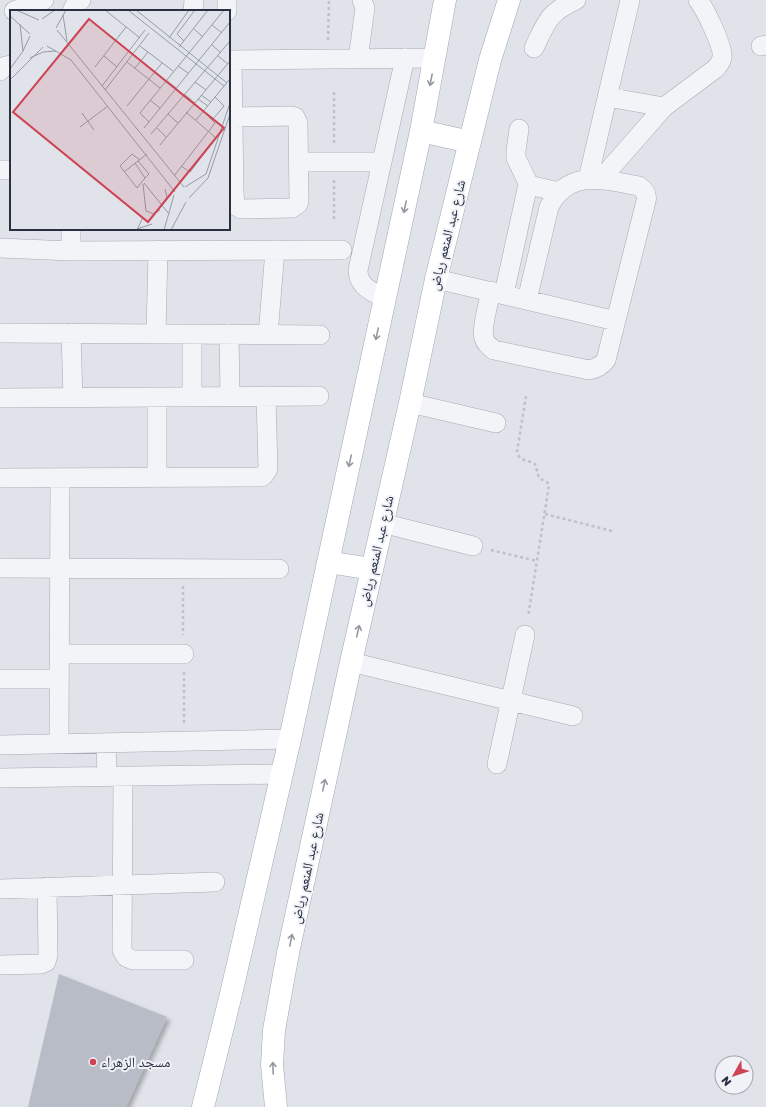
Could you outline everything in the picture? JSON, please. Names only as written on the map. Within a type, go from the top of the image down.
[{"type":"main road","points":[[203,1107],[232,994],[290,739],[421,131],[445,0]]},
{"type":"main road","name":"شارع عبد المنعم رياض","points":[[276,1105],[272,1065],[274,1030],[288,953],[436,279],[490,60],[509,0]]},
{"type":"main road","points":[[421,131],[470,142]]},
{"type":"main road","points":[[328,562],[372,569]]},
{"type":"street","points":[[17,10],[44,0]]},
{"type":"street","points":[[72,10],[76,3],[80,0]]},
{"type":"street","points":[[193,10],[194,0]]},
{"type":"street","points":[[358,59],[365,8],[362,0]]},
{"type":"street","points":[[534,48],[546,21],[558,10],[576,0]]},
{"type":"street","points":[[594,179],[607,97],[630,0]]},
{"type":"street","points":[[594,179],[664,107],[715,69],[722,58],[721,46],[698,0]]},
{"type":"street","points":[[0,16],[10,12]]},
{"type":"street","points":[[385,299],[361,284],[358,278],[358,270],[406,58]]},
{"type":"street","points":[[231,117],[295,117],[298,123],[299,201],[295,207],[292,208],[241,209],[237,208],[234,201],[231,117],[231,60],[435,58]]},
{"type":"street","points":[[0,71],[5,66],[10,65]]},
{"type":"street","points":[[607,97],[664,107]]},
{"type":"street","points":[[519,129],[516,158],[530,187]]},
{"type":"street","points":[[298,162],[382,162]]},
{"type":"street","points":[[528,300],[549,207],[559,192],[574,182],[594,179],[639,186],[643,189],[647,197],[606,360],[596,369],[589,370],[494,350],[484,339],[483,332],[498,293],[526,192],[533,186],[559,192]]},
{"type":"street","points":[[71,230],[71,251]]},
{"type":"street","points":[[0,248],[71,251],[342,250]]},
{"type":"street","points":[[156,334],[158,250]]},
{"type":"street","points":[[268,335],[274,250]]},
{"type":"street","points":[[436,279],[616,321]]},
{"type":"street","points":[[0,333],[320,335]]},
{"type":"street","points":[[71,333],[73,398]]},
{"type":"street","points":[[192,334],[192,397]]},
{"type":"street","points":[[229,334],[230,396]]},
{"type":"street","points":[[0,478],[258,478],[264,475],[268,469],[266,396]]},
{"type":"street","points":[[0,398],[319,396]]},
{"type":"street","points":[[157,397],[157,478]]},
{"type":"street","points":[[410,403],[496,423]]},
{"type":"street","points":[[59,744],[60,478]]},
{"type":"street","points":[[382,523],[473,546]]},
{"type":"street","points":[[0,568],[279,569]]},
{"type":"street","points":[[497,764],[526,635]]},
{"type":"street","points":[[60,654],[184,654]]},
{"type":"street","points":[[351,662],[573,716]]},
{"type":"street","points":[[0,679],[59,679]]},
{"type":"street","points":[[0,745],[290,739]]},
{"type":"street","points":[[106,743],[115,776],[122,885],[122,950],[126,957],[133,960],[184,960]]},
{"type":"street","points":[[0,778],[282,774]]},
{"type":"street","points":[[0,889],[215,882]]},
{"type":"street","points":[[0,965],[41,964],[46,962],[48,955],[47,887]]},
{"type":"path","points":[[327,59],[329,0]]},
{"type":"path","points":[[526,396],[517,452],[518,457],[521,460],[535,464],[539,478],[548,482],[549,485],[526,635]]},
{"type":"path","points":[[545,514],[612,531]]},
{"type":"path","points":[[473,546],[537,561]]},
{"type":"building","name":"مسجد الزهراء","points":[[59,974],[167,1017],[126,1107],[28,1107]]},
{"type":"place","name":"مسجد الزهراء","points":[[93,1062]]}]
